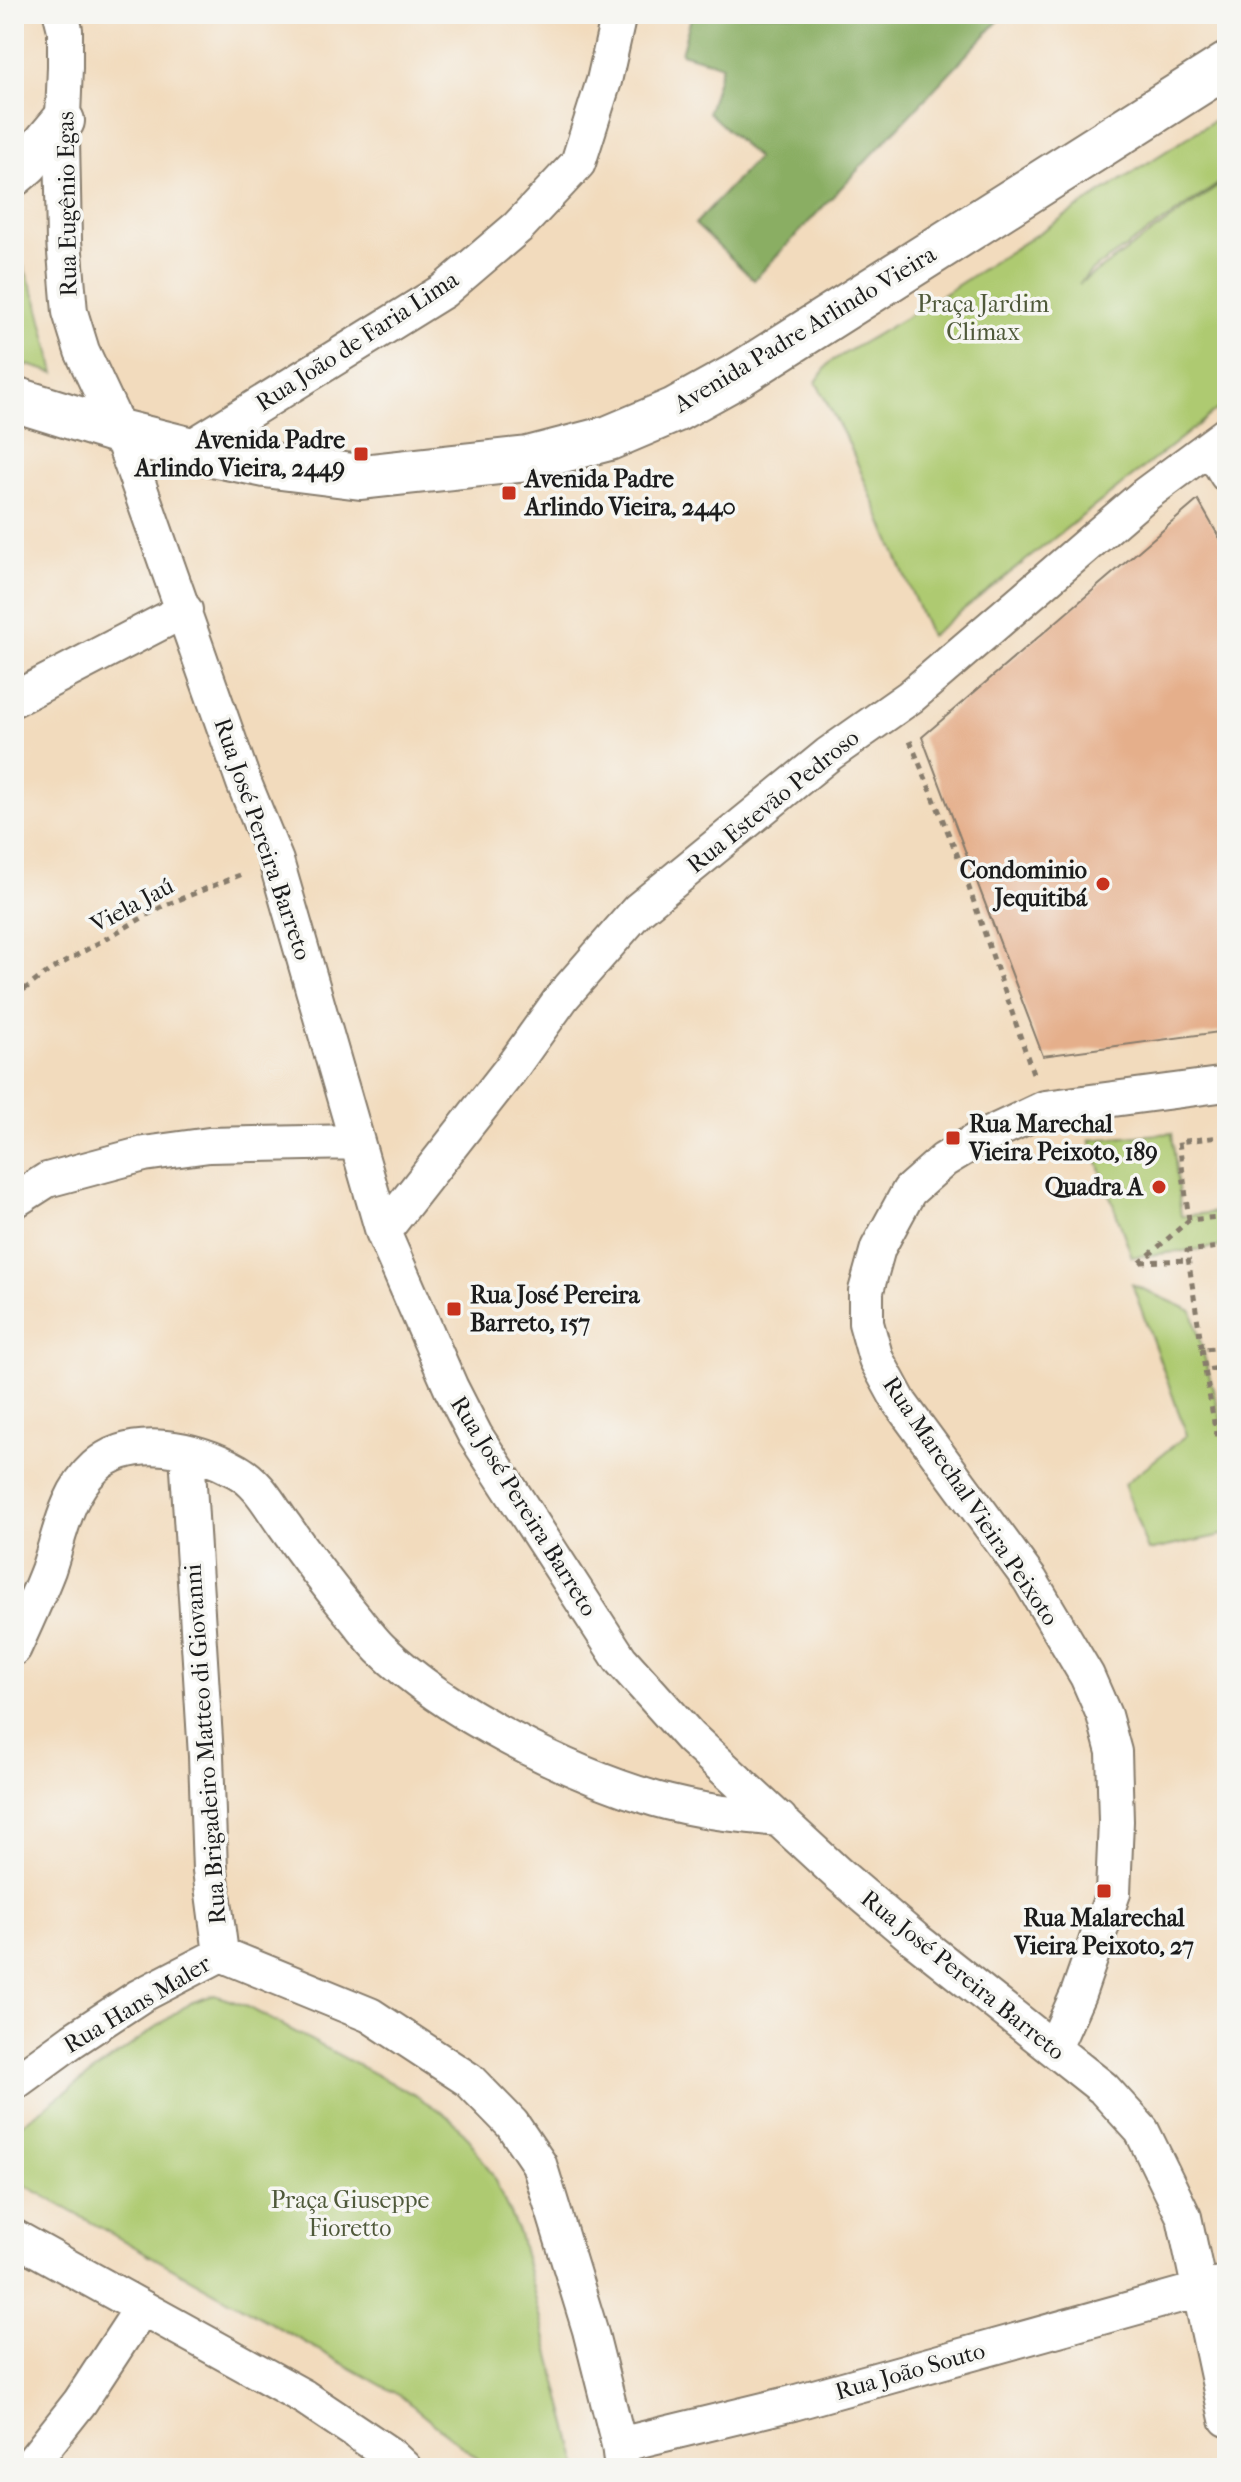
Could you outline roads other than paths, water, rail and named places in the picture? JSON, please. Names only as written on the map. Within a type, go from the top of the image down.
[{"type":"main road","name":"Avenida Padre Arlindo Vieira","points":[[14,399],[120,432],[188,449],[265,465],[361,477],[528,459],[609,438],[675,410],[740,374],[1227,65]]},
{"type":"street","name":"Rua Eugênio Egas","points":[[61,14],[65,30],[64,241],[70,312],[82,351],[120,432]]},
{"type":"street","name":"Rua João de Faria Lima","points":[[188,449],[443,291],[518,227],[578,163],[604,81],[619,14]]},
{"type":"street","points":[[14,175],[63,121]]},
{"type":"street","name":"Rua José Pereira Barreto","points":[[120,432],[244,783],[276,861],[383,1232],[451,1388],[475,1435],[620,1659],[690,1737],[837,1873],[916,1940],[1103,2088],[1142,2131],[1184,2217],[1212,2286],[1227,2419]]},
{"type":"street","name":"Rua Estevão Pedroso","points":[[383,1232],[510,1070],[563,996],[638,910],[829,754],[910,697],[1146,494],[1221,452]]},
{"type":"street","points":[[14,699],[185,610]]},
{"type":"street","name":"Rua Marechal Vieira Peixoto","points":[[1054,2048],[1078,1994],[1113,1893],[1116,1821],[1114,1752],[1104,1715],[1087,1676],[1030,1580],[900,1403],[876,1359],[866,1323],[866,1291],[878,1248],[909,1191],[944,1160],[977,1140],[1045,1108],[1227,1084]]},
{"type":"street","points":[[14,1201],[47,1180],[144,1154],[209,1145],[357,1142]]},
{"type":"street","points":[[14,1648],[48,1570],[64,1515],[96,1465],[123,1451],[149,1446],[187,1453],[240,1472],[264,1494],[306,1555],[380,1648],[423,1684],[473,1719],[532,1749],[655,1799],[710,1811],[780,1819]]},
{"type":"street","name":"Rua Brigadeiro Matteo di Giovanni","points":[[187,1453],[210,1870],[221,1954],[370,2015],[469,2080],[512,2124],[539,2164],[590,2330],[620,2456]]},
{"type":"street","name":"Rua Hans Maler","points":[[14,2083],[140,1996],[221,1954]]},
{"type":"street","points":[[14,2237],[304,2397],[389,2454],[404,2468]]},
{"type":"street","name":"Rua João Souto","points":[[620,2456],[793,2403],[1212,2286]]},
{"type":"street","points":[[28,2468],[80,2402],[141,2309]]},
{"type":"place","name":"Avenida Padre Arlindo Vieira, 2449","points":[[361,454]]},
{"type":"place","name":"Avenida Padre Arlindo Vieira, 2440","points":[[509,493]]},
{"type":"place","name":"Condominio Jequitibá","points":[[1103,884]]},
{"type":"place","name":"Rua Marechal Vieira Peixoto, 189","points":[[953,1138]]},
{"type":"place","name":"Quadra A","points":[[1159,1187]]},
{"type":"place","name":"Rua José Pereira Barreto, 157","points":[[454,1309]]},
{"type":"place","name":"Rua Malarechal Vieira Peixoto, 27","points":[[1104,1891]]},
{"type":"park label","name":"Praça Jardim Climax","points":[[983,318]]},
{"type":"park label","name":"Praça Giuseppe Fioretto","points":[[350,2214]]}]
